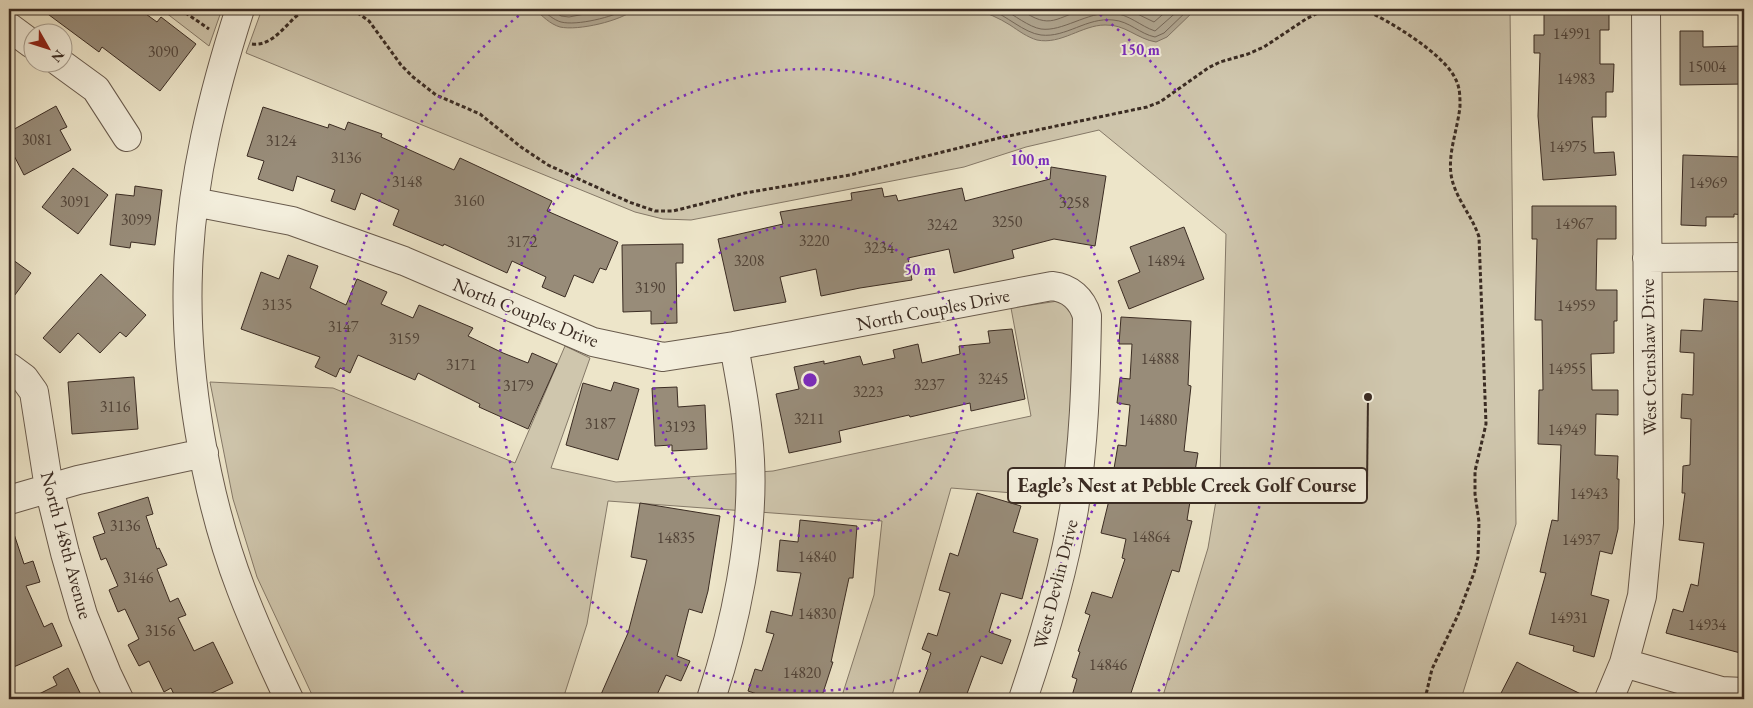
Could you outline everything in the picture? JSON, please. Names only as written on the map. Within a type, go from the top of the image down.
[{"type":"street","points":[[240,9],[215,90],[194,202],[188,270],[188,339],[204,453],[220,523],[240,588],[289,699]]},
{"type":"street","name":"West Crenshaw Drive","points":[[1610,699],[1624,663],[1642,596],[1649,523],[1646,9]]},
{"type":"street","points":[[9,27],[22,37]]},
{"type":"street","points":[[72,71],[96,88],[127,137]]},
{"type":"street","name":"North Couples Drive","points":[[194,202],[292,221],[404,261],[593,342],[663,358],[1052,286],[1065,289],[1071,293]]},
{"type":"street","points":[[1647,258],[1744,257]]},
{"type":"street","name":"West Devlin Drive","points":[[1023,699],[1046,630],[1056,591],[1070,532],[1080,468],[1086,384],[1087,316],[1082,302],[1071,293]]},
{"type":"street","points":[[710,699],[722,665],[744,568],[750,482],[747,420],[734,346]]},
{"type":"street","name":"North 148th Avenue","points":[[9,367],[24,378],[34,392],[49,488],[65,554],[83,615],[119,699]]},
{"type":"street","points":[[9,500],[104,474],[204,453]]},
{"type":"street","points":[[1624,663],[1721,692],[1744,692]]},
{"type":"path","points":[[180,9],[210,30],[249,44],[263,44],[277,36],[294,17],[306,9]]},
{"type":"path","points":[[352,9],[369,22],[401,65],[436,95],[480,114],[527,152],[548,165],[629,202],[663,212],[745,193],[850,174],[999,138],[1147,108],[1160,102],[1208,68],[1264,47],[1326,9]]},
{"type":"path","points":[[1363,9],[1394,26],[1426,48],[1439,58],[1456,79],[1460,91],[1460,104],[1450,166],[1451,178],[1476,227],[1479,237],[1486,424],[1474,482],[1479,522],[1478,557],[1474,574],[1458,615],[1432,669],[1425,699]]},
{"type":"shaded area","points":[[161,9],[222,9],[209,46]]},
{"type":"shaded area","points":[[262,9],[1510,9],[1516,524],[1461,699],[1162,699],[1208,548],[1220,477],[1226,234],[1099,130],[1026,147],[964,167],[691,220],[663,219],[635,212],[246,53]]},
{"type":"shaded area","points":[[1058,301],[1068,307],[1075,321],[1069,457],[1063,497],[951,488],[891,699],[841,699],[874,595],[882,521],[608,501],[587,624],[563,699],[314,699],[257,577],[233,499],[210,382],[333,388],[515,463],[565,346],[590,358],[551,468],[616,482],[773,471],[1031,416],[1011,308]]},
{"type":"water","points":[[535,9],[635,9],[610,21],[568,28],[553,24]]},
{"type":"water","points":[[975,9],[1196,9],[1167,37],[1156,42],[1112,25],[1088,28],[1055,40],[1037,40],[1026,36],[1006,22]]},
{"type":"building","points":[[41,9],[139,9],[157,22],[161,17],[196,44],[160,91],[102,47],[99,52],[72,32],[72,22],[59,22]]},
{"type":"building","points":[[1544,9],[1609,9],[1609,30],[1600,30],[1600,64],[1614,64],[1613,92],[1606,92],[1606,117],[1592,117],[1594,153],[1614,152],[1616,175],[1543,180],[1538,116],[1540,53],[1534,53],[1534,35],[1544,35]]},
{"type":"building","points":[[1680,31],[1703,31],[1703,47],[1744,46],[1744,84],[1680,85]]},
{"type":"building","points":[[56,106],[67,127],[60,130],[71,150],[24,175],[9,146],[9,132]]},
{"type":"building","points":[[263,107],[328,128],[329,124],[345,130],[348,122],[382,134],[381,137],[454,170],[460,158],[552,201],[547,211],[618,242],[606,270],[600,268],[593,283],[574,275],[565,297],[542,287],[546,277],[512,261],[507,273],[444,244],[443,246],[393,225],[399,210],[361,193],[355,210],[331,201],[335,190],[297,176],[293,191],[258,179],[264,161],[247,156]]},
{"type":"building","points":[[1683,155],[1744,157],[1744,215],[1734,214],[1734,217],[1706,217],[1706,226],[1681,225]]},
{"type":"building","points":[[1051,167],[1106,176],[1095,246],[1054,239],[1012,250],[1014,258],[954,273],[949,249],[908,258],[912,280],[821,296],[816,269],[780,277],[786,302],[734,311],[718,239],[783,224],[780,212],[852,200],[851,193],[882,188],[884,197],[896,195],[898,201],[962,188],[965,201],[1050,179]]},
{"type":"building","points":[[73,168],[108,195],[78,234],[42,207]]},
{"type":"building","points":[[135,186],[162,190],[155,245],[131,242],[130,248],[110,245],[116,194],[134,196]]},
{"type":"building","points":[[1532,206],[1616,206],[1616,239],[1597,239],[1596,290],[1617,290],[1617,321],[1614,321],[1614,353],[1591,354],[1592,390],[1618,390],[1618,415],[1596,414],[1595,455],[1618,456],[1617,479],[1619,479],[1618,529],[1612,554],[1600,551],[1591,595],[1609,600],[1594,657],[1573,651],[1574,646],[1529,634],[1546,573],[1540,572],[1552,520],[1558,521],[1561,445],[1538,444],[1539,390],[1543,390],[1542,320],[1535,320],[1537,239],[1532,239]]},
{"type":"building","points":[[1184,227],[1204,279],[1129,309],[1118,281],[1140,272],[1130,247]]},
{"type":"building","points":[[683,244],[683,263],[676,263],[677,323],[651,324],[651,311],[623,312],[622,245]]},
{"type":"building","points":[[288,255],[318,266],[310,288],[346,305],[357,279],[387,292],[381,304],[413,318],[419,305],[473,328],[468,336],[503,353],[528,363],[532,353],[557,364],[528,429],[479,407],[480,404],[418,373],[415,380],[358,355],[350,373],[340,368],[336,377],[315,367],[320,357],[241,329],[261,272],[279,279]]},
{"type":"building","points":[[9,257],[31,273],[9,303]]},
{"type":"building","points":[[101,274],[146,315],[126,337],[120,332],[100,353],[78,333],[60,353],[43,338]]},
{"type":"building","points":[[1704,299],[1744,302],[1744,654],[1666,633],[1673,609],[1683,612],[1691,584],[1698,586],[1704,543],[1679,540],[1685,493],[1682,493],[1683,466],[1690,465],[1691,419],[1681,418],[1682,394],[1693,395],[1694,353],[1680,352],[1681,330],[1702,331]]},
{"type":"building","points":[[1121,317],[1191,321],[1188,385],[1191,386],[1184,451],[1198,453],[1187,520],[1192,521],[1179,572],[1172,570],[1129,699],[1071,699],[1077,679],[1072,677],[1090,615],[1085,613],[1092,592],[1112,598],[1125,559],[1122,558],[1126,539],[1101,533],[1111,492],[1118,445],[1126,446],[1130,405],[1117,403],[1120,378],[1130,379],[1132,344],[1119,344]]},
{"type":"building","points":[[1012,329],[1025,399],[971,411],[970,403],[839,431],[841,442],[789,453],[776,394],[799,389],[794,367],[824,361],[824,364],[860,356],[863,365],[895,358],[893,350],[918,344],[922,363],[960,354],[959,346],[990,343],[988,331]]},
{"type":"building","points":[[134,377],[138,429],[72,434],[68,382]]},
{"type":"building","points":[[614,382],[639,389],[618,460],[566,445],[583,383],[611,391]]},
{"type":"building","points":[[677,387],[678,407],[705,405],[707,449],[672,451],[672,445],[655,446],[652,388]]},
{"type":"building","points":[[977,493],[1021,506],[1013,532],[1038,539],[1022,599],[1001,593],[989,632],[1011,640],[1002,664],[981,656],[965,699],[917,699],[928,669],[926,668],[931,653],[922,649],[928,633],[937,636],[950,593],[939,590],[950,553],[958,556]]},
{"type":"building","points":[[148,497],[153,514],[146,516],[157,549],[159,548],[167,565],[157,569],[170,602],[178,598],[186,615],[178,618],[194,651],[213,642],[233,683],[199,699],[176,699],[171,688],[164,692],[149,661],[139,666],[128,645],[139,639],[125,609],[118,612],[109,590],[118,586],[106,558],[101,560],[93,537],[105,533],[98,513]]},
{"type":"building","points":[[640,503],[720,516],[708,591],[702,613],[689,609],[677,656],[690,661],[681,681],[666,675],[655,699],[599,699],[628,633],[647,560],[631,557]]},
{"type":"building","points":[[800,520],[857,526],[853,578],[849,578],[831,662],[833,662],[821,699],[772,699],[748,691],[755,669],[762,671],[774,634],[766,632],[771,611],[792,616],[801,573],[777,571],[780,540],[798,542]]},
{"type":"building","points":[[9,528],[12,528],[24,564],[33,561],[40,582],[26,586],[44,627],[52,623],[62,646],[9,669]]},
{"type":"building","points":[[1517,662],[1530,669],[1591,699],[1498,699]]},
{"type":"building","points":[[68,668],[83,699],[29,699],[57,685],[53,677]]},
{"type":"place","name":"Eagle’s Nest at Pebble Creek Golf Course","points":[[1368,397]]}]
